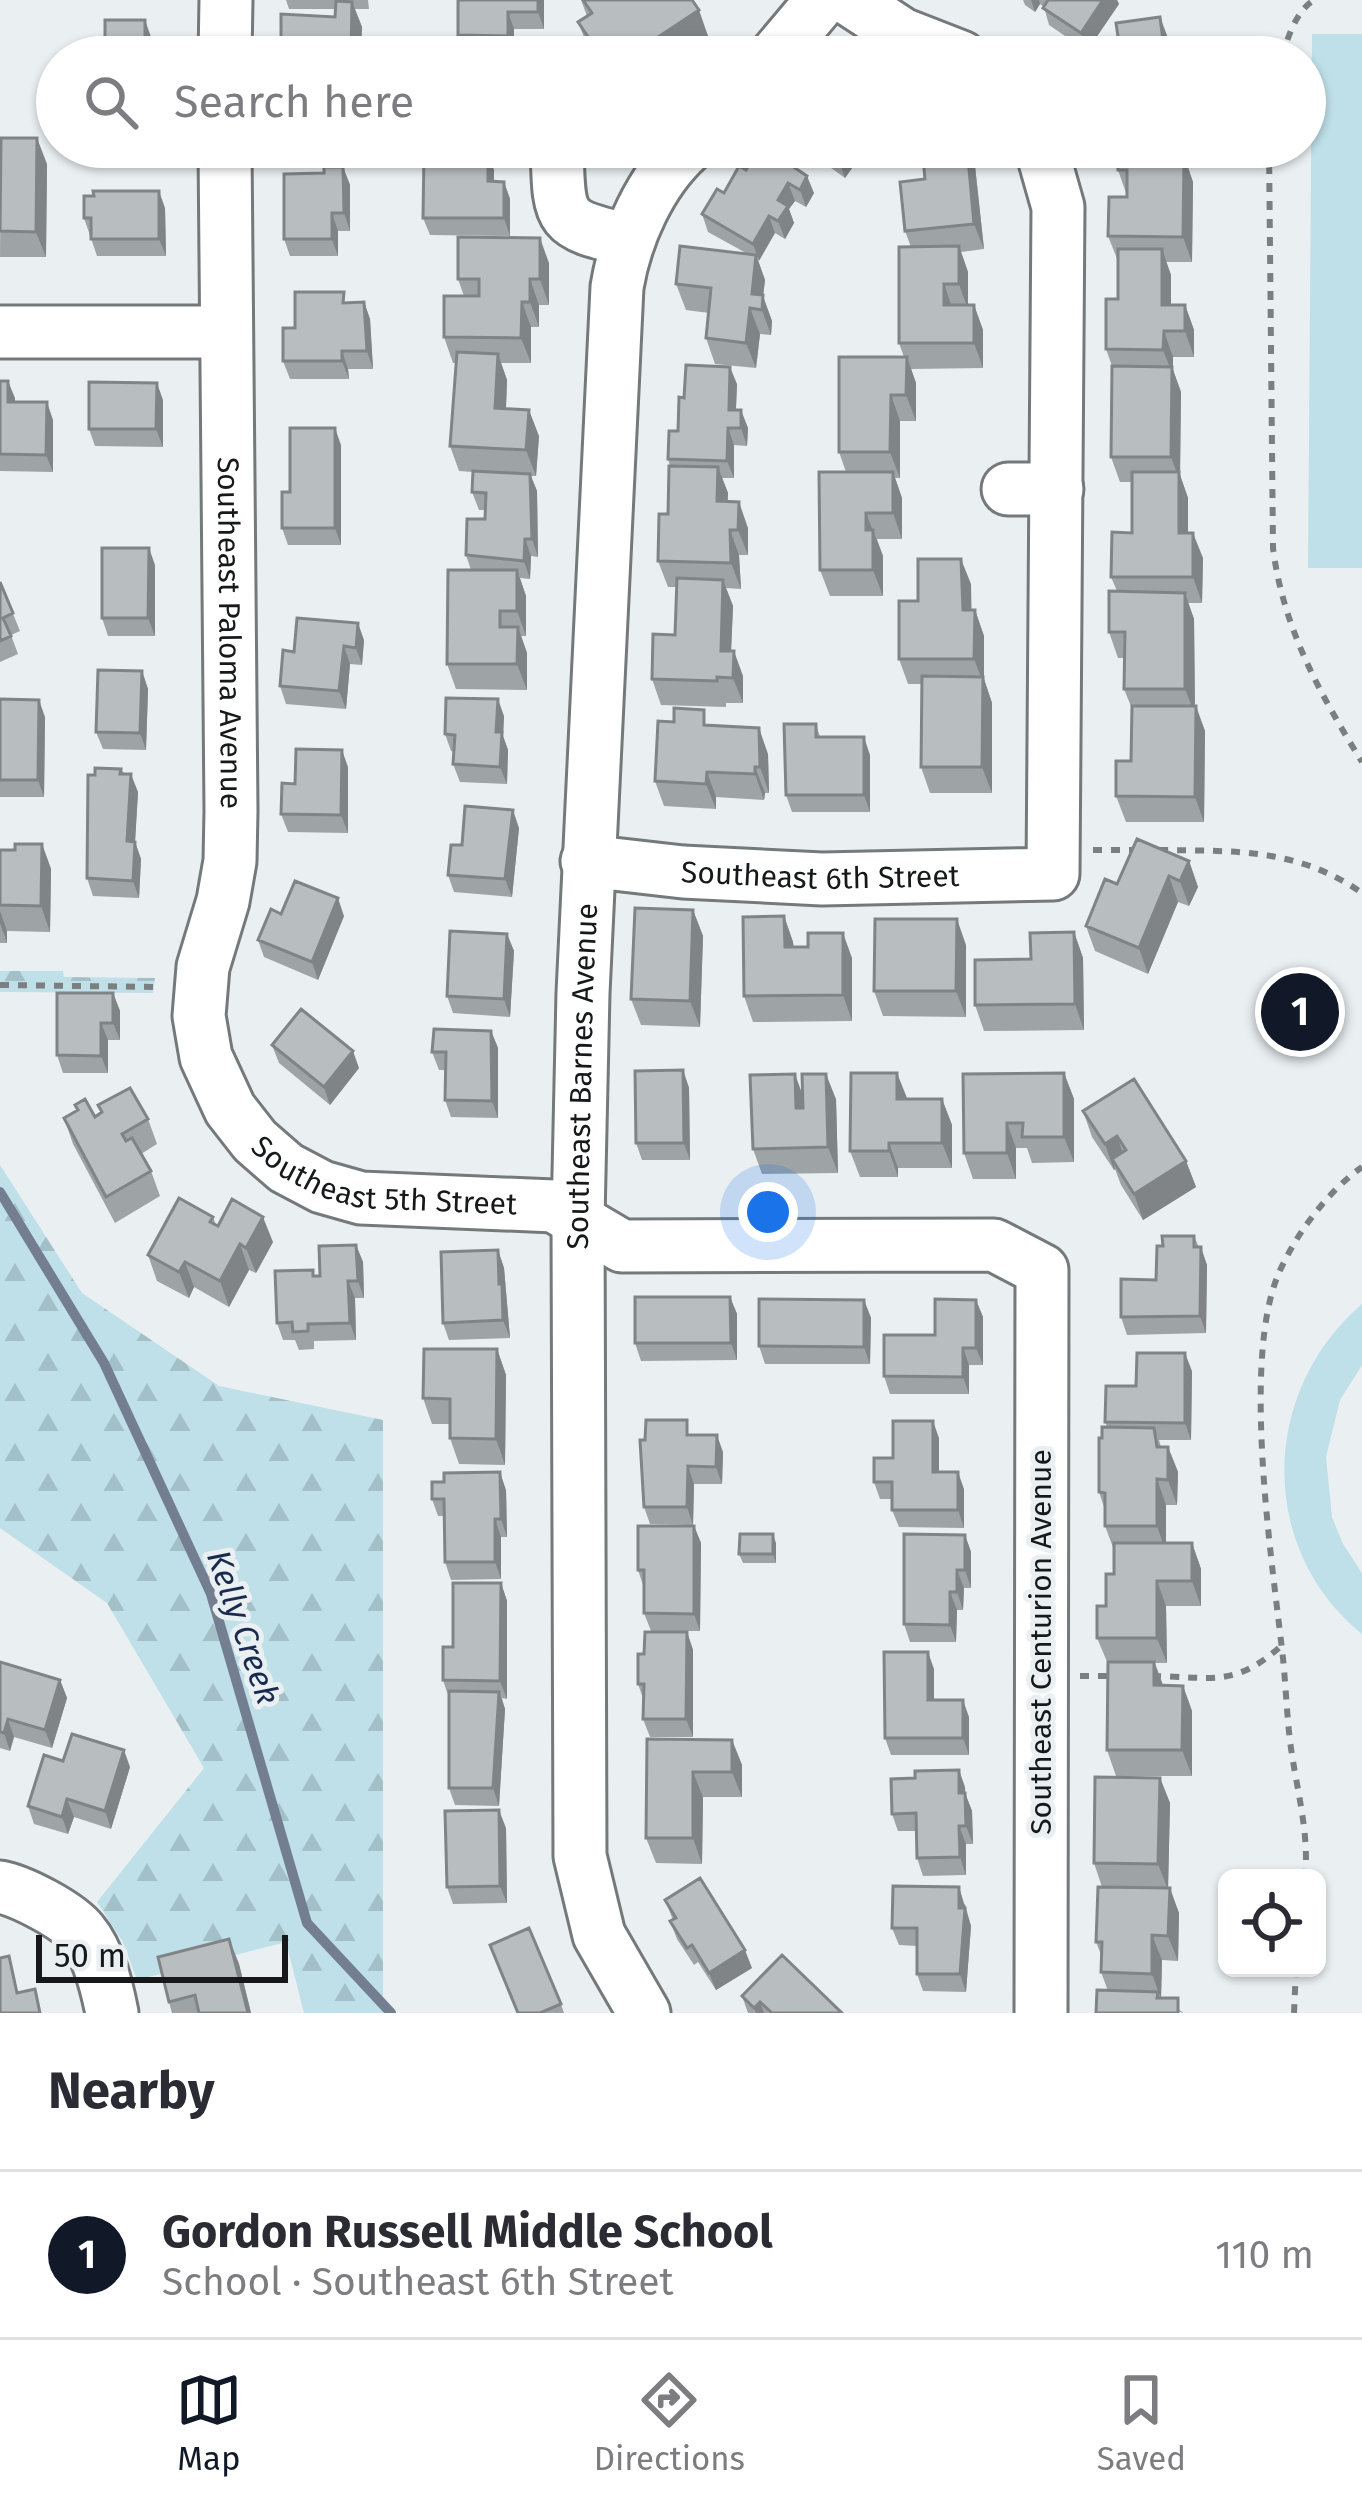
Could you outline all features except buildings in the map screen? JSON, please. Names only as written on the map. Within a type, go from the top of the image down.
[{"type":"street","points":[[226,0],[226,36]]},
{"type":"street","points":[[792,36],[822,0]]},
{"type":"street","points":[[850,0],[907,36]]},
{"type":"street","name":"Southeast Paloma Avenue","points":[[225,168],[230,861],[199,987],[206,1057],[230,1109]]},
{"type":"street","points":[[559,168],[562,211],[577,229],[629,240]]},
{"type":"street","name":"Southeast Barnes Avenue","points":[[644,2013],[599,1935],[580,1856],[578,1220],[587,861],[617,287],[622,255],[645,204],[672,168]]},
{"type":"street","points":[[1047,168],[1058,207],[1032,489],[1053,861]]},
{"type":"street","points":[[0,332],[224,332]]},
{"type":"street","name":"Southeast 6th Street","points":[[587,861],[682,872],[822,879],[1053,861]]},
{"type":"street","name":"Southeast 5th Street","points":[[230,1109],[255,1141],[286,1168],[322,1187],[361,1198],[554,1206],[622,1246],[994,1245],[1042,1270]]},
{"type":"street","name":"Southeast Centurion Avenue","points":[[1041,2013],[1042,1270]]},
{"type":"street","points":[[0,1887],[20,1890],[82,1932],[106,1986],[112,2013]]},
{"type":"path","points":[[1290,36],[1305,5],[1314,0]]},
{"type":"path","points":[[1269,168],[1273,548],[1278,588],[1318,688],[1362,762]]},
{"type":"path","points":[[1053,861],[1260,854],[1298,859],[1362,893]]},
{"type":"path","points":[[0,985],[199,987]]},
{"type":"path","points":[[1306,1869],[1303,1800],[1289,1736],[1266,1490],[1262,1389],[1267,1319],[1278,1276],[1309,1221],[1362,1167]]},
{"type":"path","points":[[1146,1676],[1232,1678],[1249,1672],[1282,1645]]},
{"type":"path","points":[[1040,1676],[1125,1676]]},
{"type":"path","points":[[1294,2013],[1296,1977]]},
{"type":"green space","points":[[1362,34],[1362,568],[1308,568],[1311,168],[1326,168],[1326,36],[1312,36]]},
{"type":"green space","points":[[0,971],[155,978],[153,993],[0,992]]},
{"type":"green space","points":[[0,1165],[82,1293],[219,1386],[383,1420],[383,2013],[304,2013],[286,1942],[137,1980],[123,1942],[97,1902],[204,1768],[107,1603],[0,1528]]},
{"type":"green space","points":[[1362,1304],[1362,1365],[1340,1400],[1326,1457],[1332,1517],[1362,1573],[1362,1634],[1328,1599],[1303,1559],[1289,1515],[1284,1470],[1289,1424],[1304,1380],[1328,1340]]},
{"type":"waterway","name":"Kelly Creek","points":[[0,1192],[104,1363],[211,1594],[307,1923],[391,2013]]},
{"type":"place","name":"Gordon Russell Middle School","points":[[1300,1012]]}]
